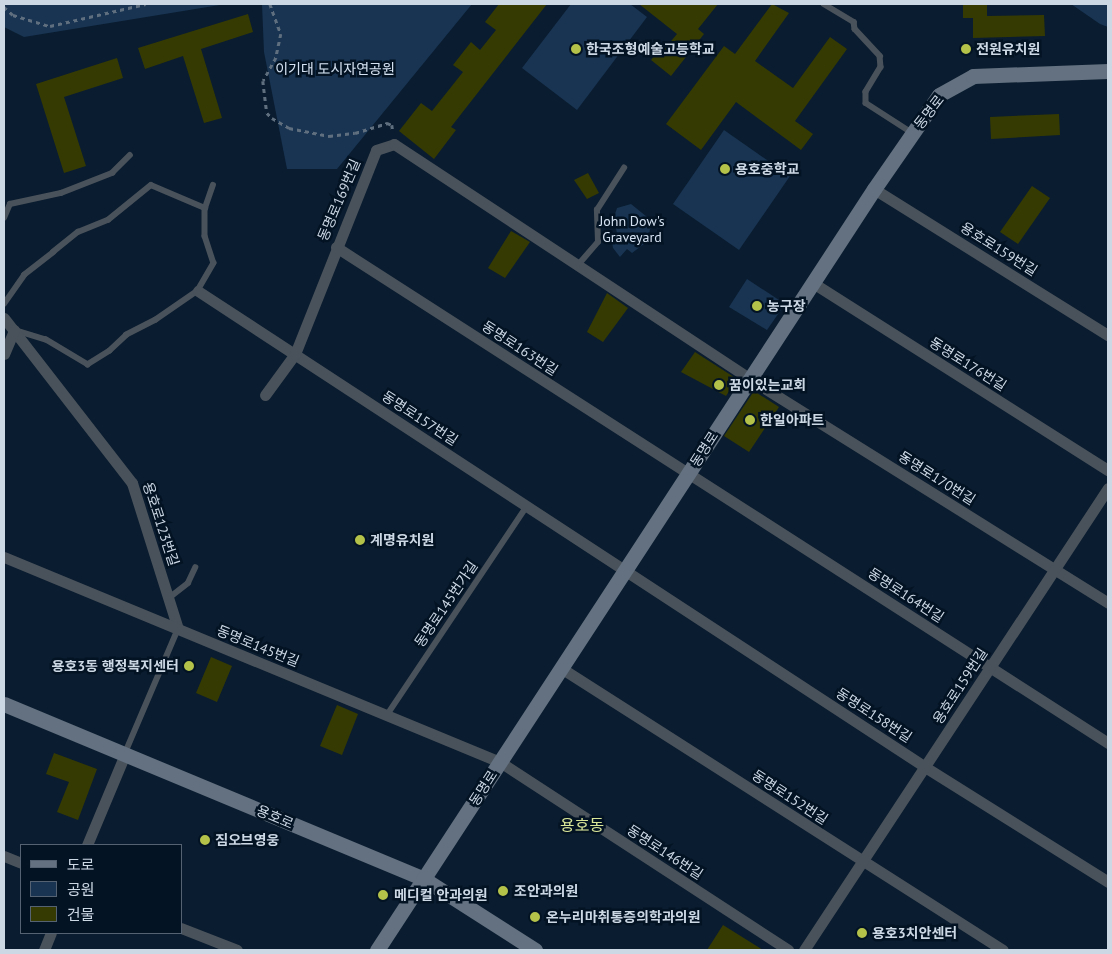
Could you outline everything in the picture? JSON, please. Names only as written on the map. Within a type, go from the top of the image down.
[{"type":"street","name":"동명로","points":[[377,950],[874,189],[939,95],[973,76],[1108,71]]},
{"type":"street","name":"동명로169번길","points":[[265,396],[295,354],[376,150],[394,144]]},
{"type":"street","points":[[394,144],[750,379]]},
{"type":"street","name":"용호로159번길","points":[[874,189],[1108,336]]},
{"type":"street","name":"동명로163번길","points":[[336,247],[688,473]]},
{"type":"street","name":"동명로176번길","points":[[813,283],[1108,470]]},
{"type":"street","name":"동명로157번길","points":[[198,291],[625,570]]},
{"type":"street","name":"용호로123번길","points":[[4,318],[132,483],[178,629]]},
{"type":"street","points":[[4,354],[14,330]]},
{"type":"street","name":"동명로170번길","points":[[750,379],[1108,603]]},
{"type":"street","name":"동명로164번길","points":[[688,473],[1108,743]]},
{"type":"street","name":"용호로159번길","points":[[804,950],[1108,488]]},
{"type":"street","name":"동명로145번길","points":[[4,557],[500,762]]},
{"type":"street","name":"동명로158번길","points":[[625,570],[925,767],[1108,882]]},
{"type":"street","name":"동명로152번길","points":[[561,668],[1003,950]]},
{"type":"street","name":"용호로","points":[[4,704],[424,879],[535,950]]},
{"type":"street","points":[[87,844],[125,754]]},
{"type":"street","name":"동명로146번길","points":[[500,762],[788,950]]},
{"type":"street","points":[[4,856],[20,863]]},
{"type":"street","points":[[182,928],[237,950]]},
{"type":"street","points":[[44,950],[51,934]]},
{"type":"lane","points":[[824,4],[854,22],[855,29],[880,56],[881,67],[866,92],[866,103],[912,134]]},
{"type":"lane","points":[[4,218],[10,204],[61,193],[112,173],[130,155]]},
{"type":"lane","points":[[578,265],[598,242],[597,210],[624,168]]},
{"type":"lane","points":[[4,304],[24,275],[45,258],[78,232],[108,220],[151,185],[205,208]]},
{"type":"lane","points":[[14,330],[46,340],[88,365],[110,351],[127,334],[156,320],[198,291],[214,263],[205,236],[205,208],[213,185]]},
{"type":"lane","name":"동명로145번가길","points":[[387,715],[526,506]]},
{"type":"lane","points":[[169,598],[188,583],[195,568]]},
{"type":"lane","points":[[125,754],[178,629]]},
{"type":"path","points":[[4,7],[13,15],[50,26],[145,4]]},
{"type":"path","points":[[270,4],[281,34],[276,58],[263,81],[267,113],[289,128],[329,136],[355,133],[387,123],[392,125],[394,144]]},
{"type":"green space","points":[[4,4],[226,4],[24,37],[4,27]]},
{"type":"green space","name":"이기대 도시자연공원","points":[[262,4],[472,4],[337,169],[287,169],[264,52]]},
{"type":"green space","points":[[571,4],[630,4],[647,17],[577,110],[522,68]]},
{"type":"green space","points":[[1071,4],[1108,4],[1108,27],[1100,24]]},
{"type":"green space","points":[[724,130],[790,176],[739,250],[673,204]]},
{"type":"green space","name":"John Dow's Graveyard","points":[[631,204],[657,225],[650,229],[648,241],[632,253],[627,249],[620,257],[613,248],[611,236],[617,234],[614,217],[617,208]]},
{"type":"green space","name":"농구장","points":[[747,279],[785,304],[767,330],[729,307]]},
{"type":"building","points":[[499,4],[547,4],[451,127],[456,130],[434,159],[399,131],[421,103],[432,111],[463,72],[453,65],[471,42],[480,50],[496,30],[485,22]]},
{"type":"building","points":[[639,4],[718,4],[698,29],[704,34],[671,76],[651,60],[659,50],[662,52],[677,34]]},
{"type":"building","points":[[772,4],[789,13],[755,61],[793,88],[830,37],[847,49],[795,121],[813,134],[801,150],[736,102],[701,150],[666,124],[724,46],[735,54]]},
{"type":"building","points":[[963,4],[987,4],[987,16],[1044,15],[1045,36],[973,38],[973,18],[963,18]]},
{"type":"building","points":[[248,14],[253,32],[201,49],[222,118],[204,123],[183,56],[145,69],[138,48]]},
{"type":"building","points":[[117,58],[123,78],[64,97],[86,166],[64,173],[36,84]]},
{"type":"building","points":[[1059,114],[1060,135],[991,139],[990,117]]},
{"type":"building","points":[[588,173],[599,193],[587,199],[574,180]]},
{"type":"building","points":[[1032,186],[1050,198],[1018,244],[1000,232]]},
{"type":"building","points":[[511,231],[530,242],[505,278],[488,268]]},
{"type":"building","points":[[607,293],[628,308],[603,342],[587,332]]},
{"type":"building","name":"꿈이있는교회","points":[[695,352],[737,379],[726,396],[681,372]]},
{"type":"building","name":"한일아파트","points":[[754,391],[779,407],[749,452],[724,436]]},
{"type":"building","points":[[211,657],[232,666],[217,702],[196,693]]},
{"type":"building","points":[[337,705],[358,714],[342,755],[320,746]]},
{"type":"building","points":[[54,753],[97,769],[78,820],[57,812],[69,782],[46,774]]},
{"type":"building","points":[[723,925],[763,950],[707,950]]},
{"type":"place","name":"한국조형예술고등학교","points":[[576,49]]},
{"type":"place","name":"전원유치원","points":[[966,49]]},
{"type":"place","name":"용호중학교","points":[[725,169]]},
{"type":"place","name":"농구장","points":[[757,306]]},
{"type":"place","name":"꿈이있는교회","points":[[719,385]]},
{"type":"place","name":"한일아파트","points":[[750,420]]},
{"type":"place","name":"계명유치원","points":[[360,540]]},
{"type":"place","name":"용호3동 행정복지센터","points":[[189,666]]},
{"type":"place","name":"짐오브영웅","points":[[205,840]]},
{"type":"place","name":"조안과의원","points":[[503,891]]},
{"type":"place","name":"메디컬 안과의원","points":[[383,895]]},
{"type":"place","name":"온누리마취통증의학과의원","points":[[535,917]]},
{"type":"place","name":"용호3치안센터","points":[[862,933]]},
{"type":"district","name":"용호동","points":[[582,825]]}]
